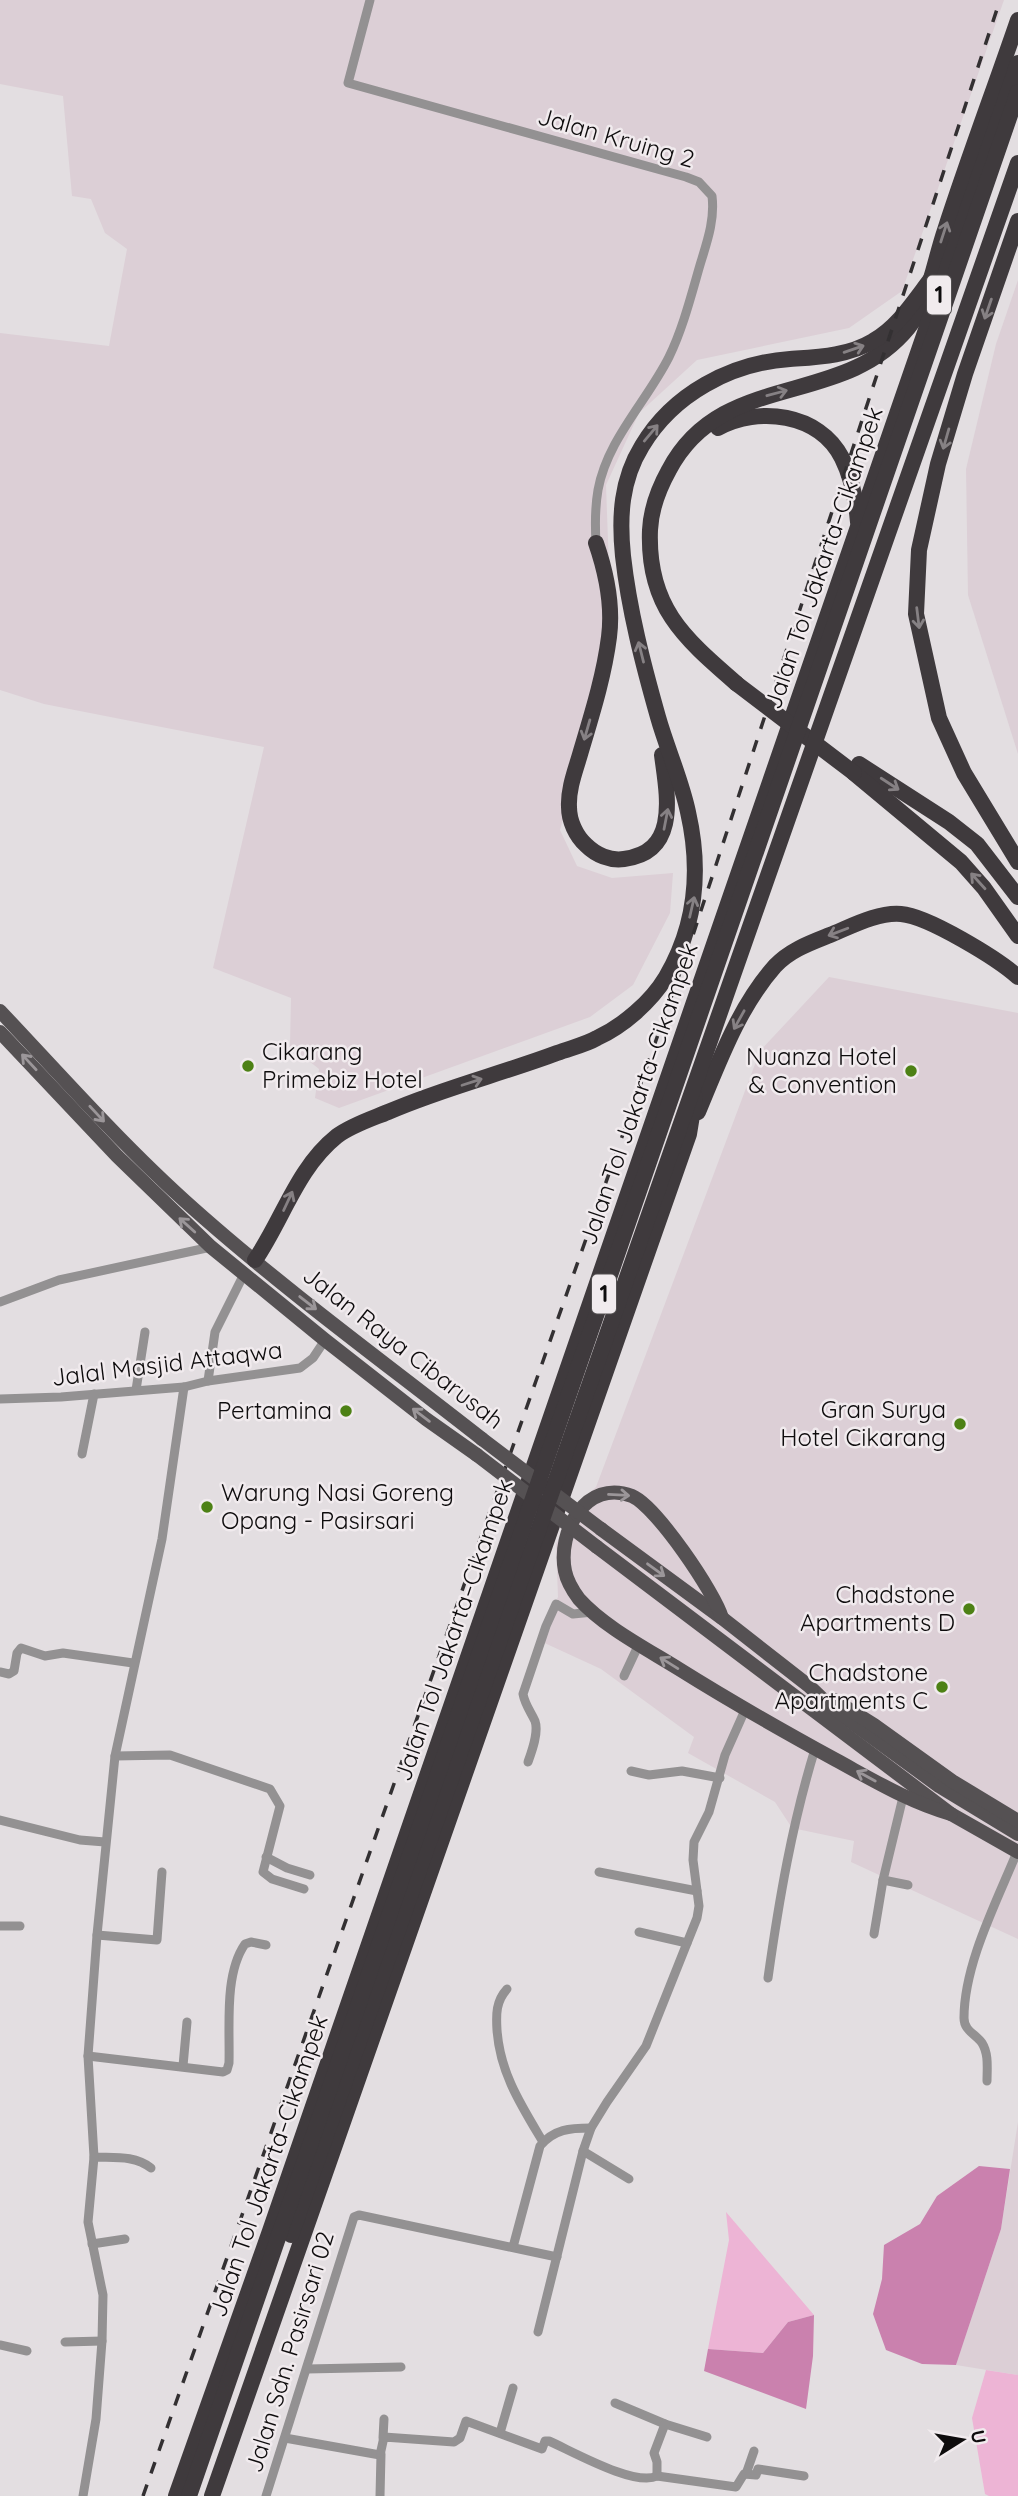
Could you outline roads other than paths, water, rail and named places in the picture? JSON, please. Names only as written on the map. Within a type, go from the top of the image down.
[{"type":"highway","points":[[1018,20],[931,279],[918,313],[907,329],[887,349],[866,364],[839,376],[766,396],[716,417],[684,446],[664,478],[652,513],[650,543],[660,594],[684,636],[857,769],[961,862],[984,888],[1018,936]]},
{"type":"highway","name":"Jalan Tol Jakarta–Cikampek","points":[[176,2496],[275,2218],[1018,63]]},
{"type":"highway","name":"1","points":[[189,2496],[1018,92]]},
{"type":"highway","name":"1","points":[[212,2496],[689,1134],[695,1094],[1018,163]]},
{"type":"highway","name":"1","points":[[200,2496],[1018,163]]},
{"type":"highway","points":[[1018,221],[965,374],[938,464],[919,550],[916,614],[939,718],[964,773],[1018,862]]},
{"type":"highway","points":[[255,1260],[273,1234],[303,1173],[342,1133],[402,1106],[598,1038],[627,1019],[664,979],[679,952],[694,905],[695,854],[688,810],[658,718],[627,594],[621,520],[626,480],[643,444],[664,418],[690,395],[725,374],[764,362],[834,355],[874,341],[903,316],[931,279]]},
{"type":"highway","points":[[741,680],[694,632],[677,605],[664,572],[661,553],[662,519],[677,475],[689,456],[716,429],[732,420],[775,414],[802,423],[827,439],[841,456],[854,490],[859,527]]},
{"type":"highway","points":[[596,543],[605,575],[609,635],[602,674],[571,787],[569,811],[576,831],[585,844],[602,857],[617,860],[641,855],[664,831],[668,800],[658,718]]},
{"type":"highway","points":[[857,769],[949,822],[977,844],[1018,897]]},
{"type":"highway","points":[[689,1134],[726,1044],[744,1012],[777,964],[799,947],[877,917],[904,914],[944,931],[992,957],[1018,977]]},
{"type":"main road","name":"Jalan Raya Cibarusah","points":[[0,1011],[108,1125],[190,1206],[255,1260],[482,1439],[809,1686],[849,1708],[951,1781],[1018,1821]]},
{"type":"main road","name":"Jalan Raya Cibarusah","points":[[0,1032],[117,1156],[211,1247],[244,1275],[426,1419],[951,1814],[1018,1849]]},
{"type":"main road","points":[[211,1247],[221,1232]]},
{"type":"main road","points":[[722,1618],[719,1606],[683,1551],[644,1504],[632,1496],[620,1494],[596,1496],[584,1503],[572,1522],[564,1550],[565,1569],[578,1598],[593,1612],[745,1710],[903,1797],[951,1814]]},
{"type":"main road","name":"Jalan Raya Cibarusah","points":[[809,1686],[831,1711],[1018,1849]]},
{"type":"main road","name":"Jalan Raya Cibarusah","points":[[796,1697],[831,1711],[939,1786],[1018,1834]]},
{"type":"street","name":"Jalan Kruing 2","points":[[370,0],[348,83],[686,177],[699,182],[712,196],[712,221],[679,334],[656,381],[613,448],[598,488],[596,543]]},
{"type":"street","points":[[0,1302],[59,1280],[211,1247]]},
{"type":"street","points":[[208,1381],[215,1332],[244,1275]]},
{"type":"street","points":[[136,1390],[145,1332]]},
{"type":"street","name":"Jalal Masjid Attaqwa","points":[[0,1399],[184,1387],[300,1368],[308,1363],[325,1340]]},
{"type":"street","points":[[83,2496],[96,2420],[102,2341],[103,2295],[88,2222],[94,2157],[88,2056],[105,1842],[115,1756],[162,1539],[184,1387]]},
{"type":"street","points":[[82,1454],[94,1394]]},
{"type":"street","points":[[528,1762],[536,1729],[523,1694],[546,1626],[556,1604],[573,1615],[593,1612]]},
{"type":"street","points":[[624,1676],[639,1644]]},
{"type":"street","points":[[0,1672],[9,1674],[13,1671],[21,1648],[45,1656],[63,1653],[133,1663]]},
{"type":"street","points":[[538,2332],[583,2151],[592,2128],[622,2078],[646,2046],[697,1917],[694,1842],[709,1812],[725,1755],[745,1710]]},
{"type":"street","points":[[768,1978],[778,1905],[800,1798],[815,1749]]},
{"type":"street","points":[[115,1756],[170,1755],[270,1789],[280,1805],[263,1872],[266,1876],[304,1889]]},
{"type":"street","points":[[631,1770],[649,1775],[682,1771],[720,1778]]},
{"type":"street","points":[[874,1934],[883,1880],[903,1797]]},
{"type":"street","points":[[0,1819],[80,1840],[105,1842]]},
{"type":"street","points":[[987,2081],[984,2048],[965,2025],[967,1986],[987,1924],[1018,1849]]},
{"type":"street","points":[[266,1857],[287,1868],[310,1875]]},
{"type":"street","points":[[97,1935],[157,1940],[162,1872]]},
{"type":"street","points":[[599,1872],[697,1891]]},
{"type":"street","points":[[883,1880],[908,1885]]},
{"type":"street","points":[[0,1926],[20,1926]]},
{"type":"street","points":[[639,1931],[687,1943]]},
{"type":"street","points":[[88,2056],[183,2066],[219,2073],[227,2070],[231,1979],[236,1962],[245,1944],[251,1942],[266,1945]]},
{"type":"street","points":[[507,1989],[500,1996],[497,2009],[498,2044],[502,2062],[512,2090],[543,2142]]},
{"type":"street","points":[[183,2066],[187,2022]]},
{"type":"street","points":[[557,2257],[513,2247],[537,2150],[543,2142],[561,2130],[592,2128]]},
{"type":"street","points":[[583,2151],[629,2179]]},
{"type":"street","points":[[94,2157],[140,2160],[151,2168]]},
{"type":"street","name":"Jalan Sdn. Pasirsari 02","points":[[265,2496],[355,2216],[513,2247]]},
{"type":"street","points":[[92,2244],[125,2239]]},
{"type":"street","points":[[65,2342],[102,2341]]},
{"type":"street","points":[[316,2343],[323,2368]]},
{"type":"street","points":[[0,2345],[27,2351]]},
{"type":"street","points":[[307,2369],[401,2367]]},
{"type":"street","points":[[500,2433],[513,2388]]},
{"type":"street","points":[[615,2403],[665,2424],[707,2437]]},
{"type":"street","points":[[380,2496],[384,2419]]},
{"type":"street","points":[[383,2438],[454,2442],[460,2438],[466,2421],[542,2449],[547,2441],[633,2477],[657,2476],[736,2487],[746,2474],[754,2451]]},
{"type":"street","points":[[657,2476],[654,2453],[665,2424]]},
{"type":"street","points":[[285,2438],[382,2455]]},
{"type":"street","points":[[746,2474],[756,2475],[758,2469],[804,2476]]},
{"type":"railway","points":[[143,2496],[691,941],[1000,0]]},
{"type":"place","name":"Cikarang Primebiz Hotel","points":[[248,1066]]},
{"type":"place","name":"Nuanza Hotel & Convention","points":[[911,1071]]},
{"type":"place","name":"Pertamina","points":[[346,1411]]},
{"type":"place","name":"Gran Surya Hotel Cikarang","points":[[960,1424]]},
{"type":"place","name":"Warung Nasi Goreng Opang - Pasirsari","points":[[207,1507]]},
{"type":"place","name":"Chadstone Apartments D","points":[[969,1609]]},
{"type":"place","name":"Chadstone Apartments C","points":[[942,1687]]}]
